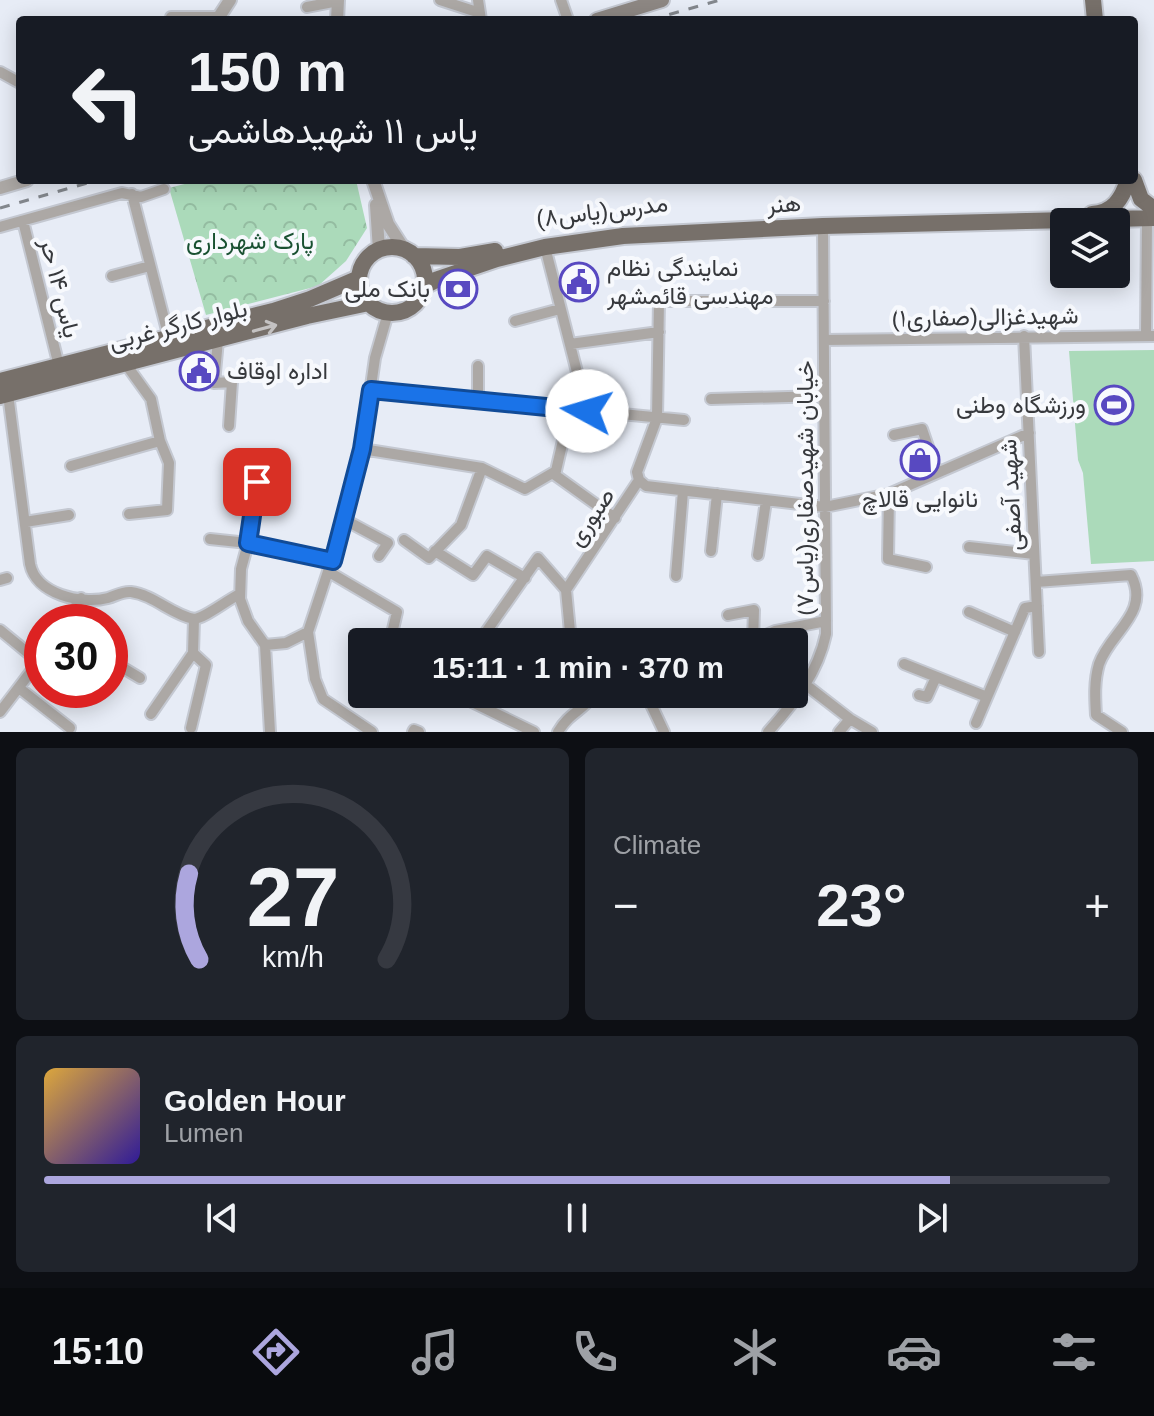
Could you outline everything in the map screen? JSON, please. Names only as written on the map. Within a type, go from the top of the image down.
[{"type":"main road","points":[[609,16],[653,1]]},
{"type":"main road","name":"مدرس(یاس۸)","points":[[409,253],[460,257],[620,229],[705,224],[1100,214],[1114,207],[1127,184]]},
{"type":"main road","points":[[1135,184],[1152,215]]},
{"type":"main road","name":"هنر","points":[[424,286],[497,259],[545,247],[623,236],[1152,215]]},
{"type":"main road","points":[[379,250],[409,253],[424,273],[424,286],[415,304],[398,313],[388,313],[369,303],[362,294],[359,278],[364,263],[379,250]]},
{"type":"main road","name":"بلوار کارگر غربی","points":[[3,390],[125,363],[310,299],[359,278]]},
{"type":"main road","name":"بلوار کارگر غربی","points":[[3,390],[59,366],[169,338],[216,333],[369,303]]},
{"type":"street","points":[[307,7],[337,0]]},
{"type":"street","points":[[440,0],[481,16]]},
{"type":"street","points":[[478,0],[481,16]]},
{"type":"street","points":[[373,184],[379,250]]},
{"type":"street","points":[[373,184],[388,224],[409,253]]},
{"type":"street","points":[[0,227],[122,193],[141,197],[164,189]]},
{"type":"street","points":[[132,194],[169,338]]},
{"type":"street","points":[[1150,336],[1152,215]]},
{"type":"street","name":"یاس ۱۴ حر","points":[[23,221],[59,366]]},
{"type":"street","name":"خیابان شهیدصفاری(یاس۷)","points":[[808,681],[822,652],[826,621],[823,226]]},
{"type":"street","points":[[545,247],[587,411]]},
{"type":"street","points":[[112,276],[150,266]]},
{"type":"street","name":"صبوری","points":[[566,590],[639,480],[637,472],[657,418],[659,301],[824,301]]},
{"type":"street","points":[[515,321],[560,309]]},
{"type":"street","points":[[372,732],[356,728],[323,699],[315,679],[308,632],[345,520],[362,449],[375,358],[388,313]]},
{"type":"street","points":[[570,344],[659,332]]},
{"type":"street","points":[[216,333],[214,383],[232,382],[229,426]]},
{"type":"street","name":"شهید آصفی","points":[[1024,336],[1039,652]]},
{"type":"street","name":"شهیدغزالی(صفاری۱)","points":[[824,340],[1150,336]]},
{"type":"street","points":[[125,363],[151,399],[160,441],[169,463],[167,510],[129,514]]},
{"type":"street","points":[[478,366],[478,401]]},
{"type":"street","points":[[3,390],[32,574],[51,591],[81,598],[105,599],[131,592],[194,619],[203,618],[217,605],[240,594]]},
{"type":"street","points":[[371,390],[684,420]]},
{"type":"street","points":[[711,399],[824,396]]},
{"type":"street","points":[[570,410],[555,475],[615,518]]},
{"type":"street","points":[[894,435],[922,429],[937,473]]},
{"type":"street","points":[[639,480],[646,486],[825,507],[889,494],[1029,433]]},
{"type":"street","points":[[71,466],[160,441]]},
{"type":"street","points":[[362,449],[482,468],[525,489],[556,471]]},
{"type":"street","points":[[404,540],[429,558],[461,525],[482,468]]},
{"type":"street","points":[[257,482],[241,569],[240,594],[248,621],[265,645],[270,732]]},
{"type":"street","points":[[676,576],[683,491]]},
{"type":"street","points":[[711,551],[717,494]]},
{"type":"street","points":[[889,494],[888,559],[926,567]]},
{"type":"street","points":[[758,555],[766,501]]},
{"type":"street","points":[[25,522],[69,515]]},
{"type":"street","points":[[345,520],[388,543],[379,556]]},
{"type":"street","points":[[210,539],[248,543],[333,561]]},
{"type":"street","points":[[969,547],[1034,554]]},
{"type":"street","points":[[435,551],[473,575],[487,556],[525,578]]},
{"type":"street","points":[[489,628],[538,558],[566,590],[570,628]]},
{"type":"street","points":[[329,572],[397,612],[393,628]]},
{"type":"street","points":[[1036,582],[1131,575],[1137,588],[1137,604],[1099,662],[1094,690],[1096,715],[1122,732]]},
{"type":"street","points":[[77,604],[81,598]]},
{"type":"street","points":[[976,723],[1025,608],[1037,606]]},
{"type":"street","points":[[728,615],[754,610],[753,641],[775,631],[826,621]]},
{"type":"street","points":[[969,612],[1015,632]]},
{"type":"street","points":[[151,714],[193,653],[194,619]]},
{"type":"street","points":[[0,630],[24,647]]},
{"type":"street","points":[[265,645],[286,643],[308,632]]},
{"type":"street","points":[[191,728],[206,665],[193,653]]},
{"type":"street","points":[[904,664],[987,697]]},
{"type":"street","points":[[128,671],[140,678]]},
{"type":"street","points":[[919,695],[927,697],[936,677]]},
{"type":"street","points":[[0,712],[24,681]]},
{"type":"street","points":[[808,687],[872,732]]},
{"type":"street","points":[[19,688],[70,728]]},
{"type":"street","points":[[484,708],[527,730]]},
{"type":"street","points":[[558,732],[567,716],[584,708]]},
{"type":"street","points":[[653,708],[664,732]]},
{"type":"street","name":"خیابان شهیدصفاری(یاس۷)","points":[[768,732],[787,708]]},
{"type":"street","points":[[839,732],[850,719]]},
{"type":"street","points":[[413,732],[419,732]]},
{"type":"green space","name":"پارک شهرداری","points":[[184,184],[357,184],[367,228],[346,261],[318,286],[206,315],[169,188]]},
{"type":"green space","name":"ورزشگاه وطنی","points":[[1154,350],[1154,561],[1091,564],[1069,351]]},
{"type":"railway","points":[[664,16],[720,0]]},
{"type":"railway","points":[[0,208],[84,184]]},
{"type":"place","name":"نمایندگی نظام مهندسی قائمشهر","points":[[579,282]]},
{"type":"place","name":"بانک ملی","points":[[458,289]]},
{"type":"place","name":"اداره اوقاف","points":[[199,371]]},
{"type":"place","name":"ورزشگاه وطنی","points":[[1114,405]]},
{"type":"place","name":"نانوایی قالاچ","points":[[920,460]]},
{"type":"route","points":[[257,482],[248,543],[333,561],[362,449],[371,390],[587,411]]}]
